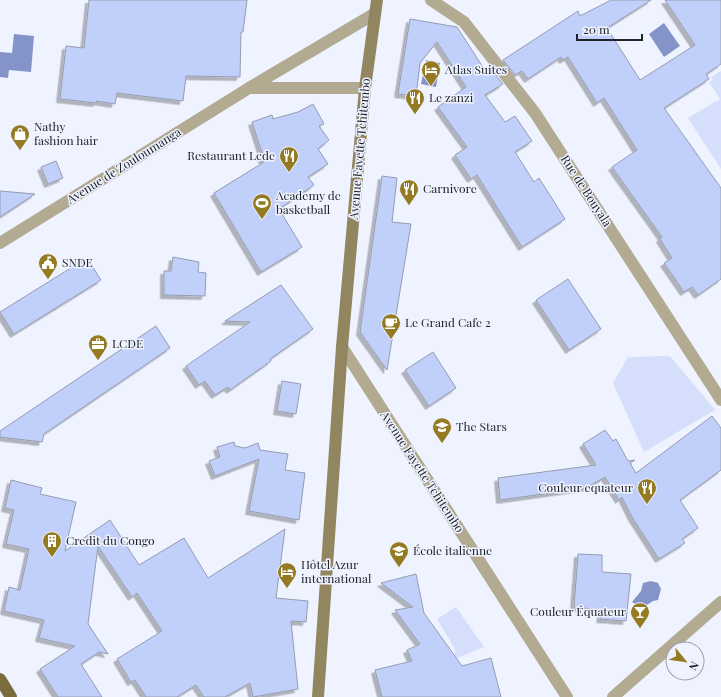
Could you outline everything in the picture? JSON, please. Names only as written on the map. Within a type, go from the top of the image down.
[{"type":"main road","points":[[0,679],[11,697]]},
{"type":"street","name":"Avenue Fayette Tchitembo","points":[[318,697],[342,347],[365,88],[377,0]]},
{"type":"street","name":"Rue de Bouyala","points":[[431,0],[464,22],[535,113],[721,400]]},
{"type":"street","name":"Avenue de Zouloumanga","points":[[0,243],[249,88],[374,14]]},
{"type":"street","points":[[249,88],[365,88]]},
{"type":"street","name":"Avenue Fayette Tchitembo","points":[[342,347],[567,697]]},
{"type":"street","points":[[613,697],[721,602]]},
{"type":"shaded area","points":[[721,71],[721,169],[688,118],[720,99],[709,82],[713,80],[711,77]]},
{"type":"shaded area","points":[[670,356],[715,410],[644,452],[613,383],[628,357]]},
{"type":"shaded area","points":[[456,607],[484,647],[455,659],[455,649],[437,619]]},
{"type":"water","points":[[664,23],[680,46],[664,57],[649,34]]},
{"type":"water","points":[[14,34],[34,36],[31,72],[9,70],[8,78],[0,77],[0,52],[12,53]]},
{"type":"water","points":[[426,60],[440,63],[436,87],[421,84]]},
{"type":"water","points":[[651,581],[658,583],[661,589],[658,600],[653,601],[642,608],[632,602],[641,591],[643,583]]},
{"type":"building","points":[[89,0],[247,0],[243,32],[241,32],[240,77],[186,76],[183,101],[117,93],[115,104],[96,101],[97,103],[60,99],[66,46],[84,48]]},
{"type":"building","points":[[611,0],[651,0],[607,28],[640,80],[695,45],[665,0],[721,0],[721,64],[706,74],[709,79],[664,108],[721,188],[721,279],[698,295],[692,287],[684,292],[664,263],[672,258],[660,239],[662,237],[612,167],[637,150],[604,98],[597,103],[568,57],[563,60],[561,57],[528,79],[522,71],[515,75],[503,60],[578,11],[580,16]]},
{"type":"building","points":[[410,19],[457,27],[486,72],[491,69],[503,84],[485,95],[505,122],[515,116],[532,141],[515,152],[534,182],[539,178],[565,219],[522,247],[477,175],[471,179],[455,155],[467,147],[438,107],[466,87],[437,42],[420,63],[416,96],[398,94]]},
{"type":"building","points":[[313,104],[324,124],[319,126],[329,140],[318,149],[328,164],[308,177],[314,185],[279,209],[302,247],[261,272],[214,193],[264,162],[261,157],[263,156],[252,122],[272,115],[273,119],[298,112]]},
{"type":"building","points":[[56,161],[63,178],[48,184],[41,167]]},
{"type":"building","points":[[382,176],[397,178],[392,222],[411,224],[387,370],[360,332]]},
{"type":"building","points":[[0,191],[35,194],[0,217]]},
{"type":"building","points":[[173,257],[199,262],[198,272],[206,273],[205,296],[164,295],[164,271],[171,271]]},
{"type":"building","points":[[87,258],[101,280],[14,334],[0,312]]},
{"type":"building","points":[[568,279],[601,329],[569,350],[536,300]]},
{"type":"building","points":[[281,285],[313,329],[270,359],[271,361],[230,390],[228,387],[215,395],[205,381],[199,385],[186,366],[250,322],[225,321]]},
{"type":"building","points":[[156,326],[170,348],[44,434],[42,442],[0,437],[0,431]]},
{"type":"building","points":[[433,352],[456,388],[429,406],[405,370]]},
{"type":"building","points":[[282,381],[301,384],[296,414],[277,411]]},
{"type":"building","points":[[712,416],[721,428],[721,470],[680,500],[698,528],[682,539],[685,543],[659,559],[632,517],[622,497],[619,500],[605,477],[586,488],[500,500],[498,478],[596,465],[583,444],[605,430],[613,441],[616,439],[628,461],[635,460],[630,463],[636,473]]},
{"type":"building","points":[[234,442],[235,446],[245,448],[258,443],[260,450],[288,454],[285,470],[305,473],[299,520],[249,511],[259,459],[215,476],[209,461],[220,457],[217,447]]},
{"type":"building","points":[[11,480],[42,488],[40,494],[76,502],[65,551],[110,520],[139,565],[184,538],[208,578],[285,529],[276,598],[308,601],[306,622],[291,621],[298,689],[253,697],[250,683],[225,697],[204,697],[196,685],[177,697],[146,697],[135,680],[131,682],[117,659],[162,631],[137,593],[132,597],[98,546],[88,624],[108,654],[99,652],[81,664],[102,697],[58,697],[40,669],[75,646],[39,638],[44,620],[4,611],[9,587],[20,590],[29,549],[6,544],[14,510],[5,508]]},
{"type":"building","points":[[578,554],[602,555],[602,572],[631,574],[626,621],[600,619],[602,610],[574,607]]},
{"type":"building","points":[[416,574],[424,613],[462,666],[491,658],[501,697],[382,697],[375,670],[412,661],[407,650],[420,644],[395,610],[413,607],[381,583]]},
{"type":"place","name":"Atlas Suites","points":[[431,87]]},
{"type":"place","name":"Le zanzi","points":[[415,115]]},
{"type":"place","name":"Nathy fashion hair","points":[[20,151]]},
{"type":"place","name":"Restaurant Lcde","points":[[289,173]]},
{"type":"place","name":"Carnivore","points":[[409,206]]},
{"type":"place","name":"Academy de basketball","points":[[262,220]]},
{"type":"place","name":"SNDE","points":[[48,280]]},
{"type":"place","name":"Le Grand Cafe 2","points":[[391,340]]},
{"type":"place","name":"LCDE","points":[[98,361]]},
{"type":"place","name":"The Stars","points":[[442,444]]},
{"type":"place","name":"Couleur equateur","points":[[647,505]]},
{"type":"place","name":"Credit du Congo","points":[[52,558]]},
{"type":"place","name":"École italienne","points":[[399,568]]},
{"type":"place","name":"Hôtel Azur international","points":[[287,589]]},
{"type":"place","name":"Couleur Équateur","points":[[640,629]]}]
